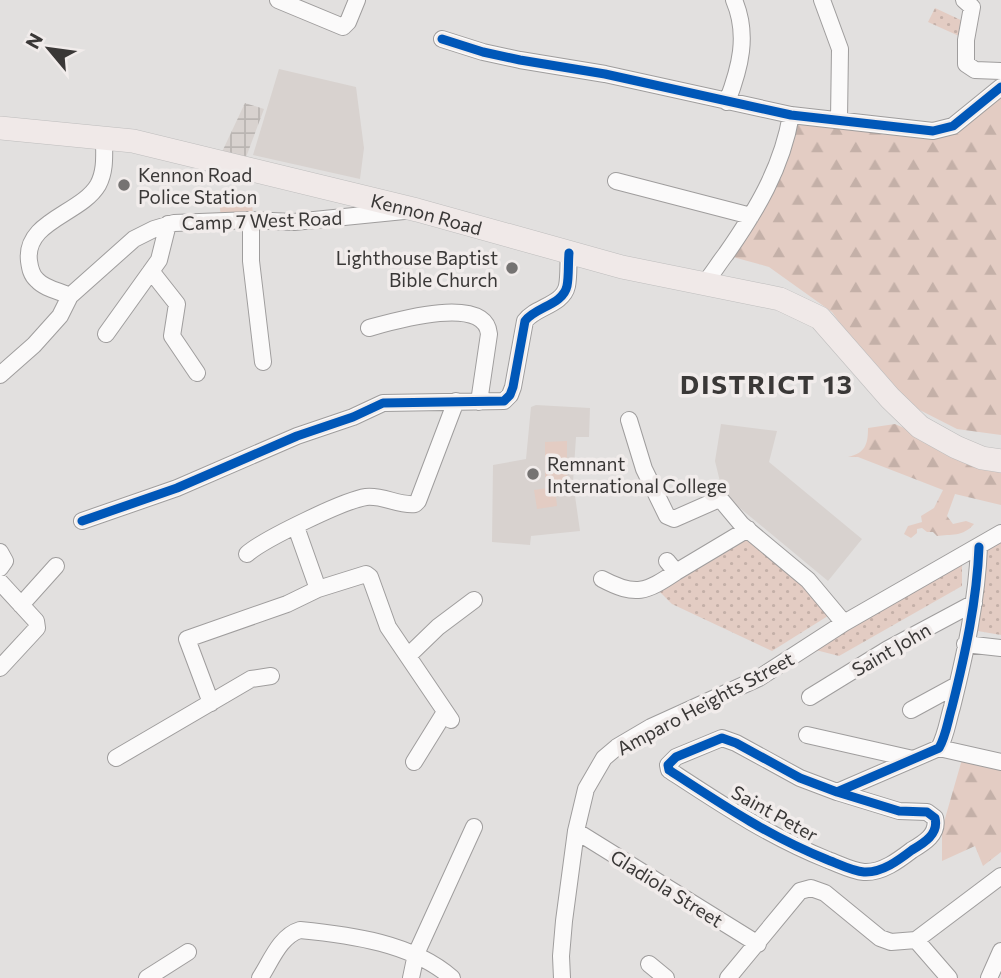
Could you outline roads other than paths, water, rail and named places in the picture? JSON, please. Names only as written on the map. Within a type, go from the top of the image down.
[{"type":"highway","name":"Kennon Road","points":[[0,128],[133,141],[417,210],[622,267],[780,299],[813,314],[830,329],[890,398],[920,427],[982,458],[1001,461]]},
{"type":"street","points":[[278,0],[343,27],[348,22],[357,0]]},
{"type":"street","points":[[727,102],[738,70],[743,43],[741,21],[734,0]]},
{"type":"street","points":[[822,0],[840,49],[839,119]]},
{"type":"street","points":[[964,0],[972,7],[966,40],[966,64],[975,70],[1001,71]]},
{"type":"street","points":[[442,39],[483,52],[605,74],[791,115],[933,131],[960,122],[1001,87]]},
{"type":"street","points":[[709,283],[778,167],[787,140],[791,115]]},
{"type":"street","points":[[71,296],[37,281],[31,271],[29,248],[34,236],[82,202],[96,187],[104,167],[104,137]]},
{"type":"street","points":[[104,167],[133,141]]},
{"type":"street","points":[[616,181],[751,216]]},
{"type":"street","name":"Camp 7 West Road","points":[[0,375],[34,345],[60,316],[71,296],[134,239],[168,224],[251,219],[294,222],[417,210]]},
{"type":"street","points":[[251,219],[251,261],[263,362]]},
{"type":"street","points":[[106,334],[159,260],[168,224]]},
{"type":"street","points":[[82,521],[177,488],[297,436],[353,417],[383,403],[500,402],[510,395],[526,321],[530,315],[562,295],[567,288],[569,253]]},
{"type":"street","points":[[151,271],[177,304],[172,336],[197,373]]},
{"type":"street","points":[[369,328],[446,313],[480,316],[488,326],[489,334],[480,402]]},
{"type":"street","points":[[247,554],[263,542],[364,497],[415,504],[456,401]]},
{"type":"street","points":[[629,420],[643,469],[667,516],[674,519],[720,500],[748,529],[808,580],[845,623]]},
{"type":"street","points":[[296,527],[318,589]]},
{"type":"street","points":[[602,579],[614,585],[650,590],[672,566],[748,529]]},
{"type":"street","name":"Amparo Heights Street","points":[[562,978],[564,921],[576,831],[586,789],[604,758],[651,727],[759,678],[845,623],[1001,533]]},
{"type":"street","points":[[939,748],[957,685],[974,603],[979,547]]},
{"type":"street","points":[[0,552],[5,561],[0,568]]},
{"type":"street","points":[[21,605],[56,566]]},
{"type":"street","points":[[211,703],[187,639],[287,604],[318,589],[369,575],[381,613],[448,716],[414,762]]},
{"type":"street","points":[[0,582],[36,621],[37,628],[0,668]]},
{"type":"street","points":[[408,656],[438,626],[474,600]]},
{"type":"street","name":"Saint John","points":[[810,697],[888,649],[974,603]]},
{"type":"street","points":[[965,644],[1001,648]]},
{"type":"street","points":[[117,758],[251,678],[271,676]]},
{"type":"street","points":[[911,710],[957,685]]},
{"type":"street","points":[[807,735],[913,759]]},
{"type":"street","name":"Saint Peter","points":[[728,739],[778,767],[837,792],[899,811],[927,812],[935,818],[936,827],[931,836],[894,863],[872,871],[859,871],[765,832],[669,770],[668,765],[676,758],[716,740],[728,739]]},
{"type":"street","points":[[837,792],[939,748],[1001,762]]},
{"type":"street","points":[[411,978],[416,954],[474,827]]},
{"type":"street","name":"Gladiola Street","points":[[576,831],[758,944]]},
{"type":"street","points":[[728,978],[800,891],[811,888],[825,893],[880,938],[891,942],[916,940],[1001,876]]},
{"type":"street","points":[[260,978],[290,933],[300,930],[378,943],[416,954],[452,978]]},
{"type":"street","points":[[916,940],[949,978]]},
{"type":"street","points":[[989,978],[1001,951]]},
{"type":"street","points":[[147,978],[188,952]]},
{"type":"street","points":[[649,964],[666,978]]},
{"type":"place","name":"Kennon Road Police Station","points":[[124,185]]},
{"type":"place","name":"Lighthouse Baptist Bible Church","points":[[512,268]]},
{"type":"place","name":"Remnant International College","points":[[533,474]]},
{"type":"district","name":"DISTRICT 13","points":[[767,383]]}]
